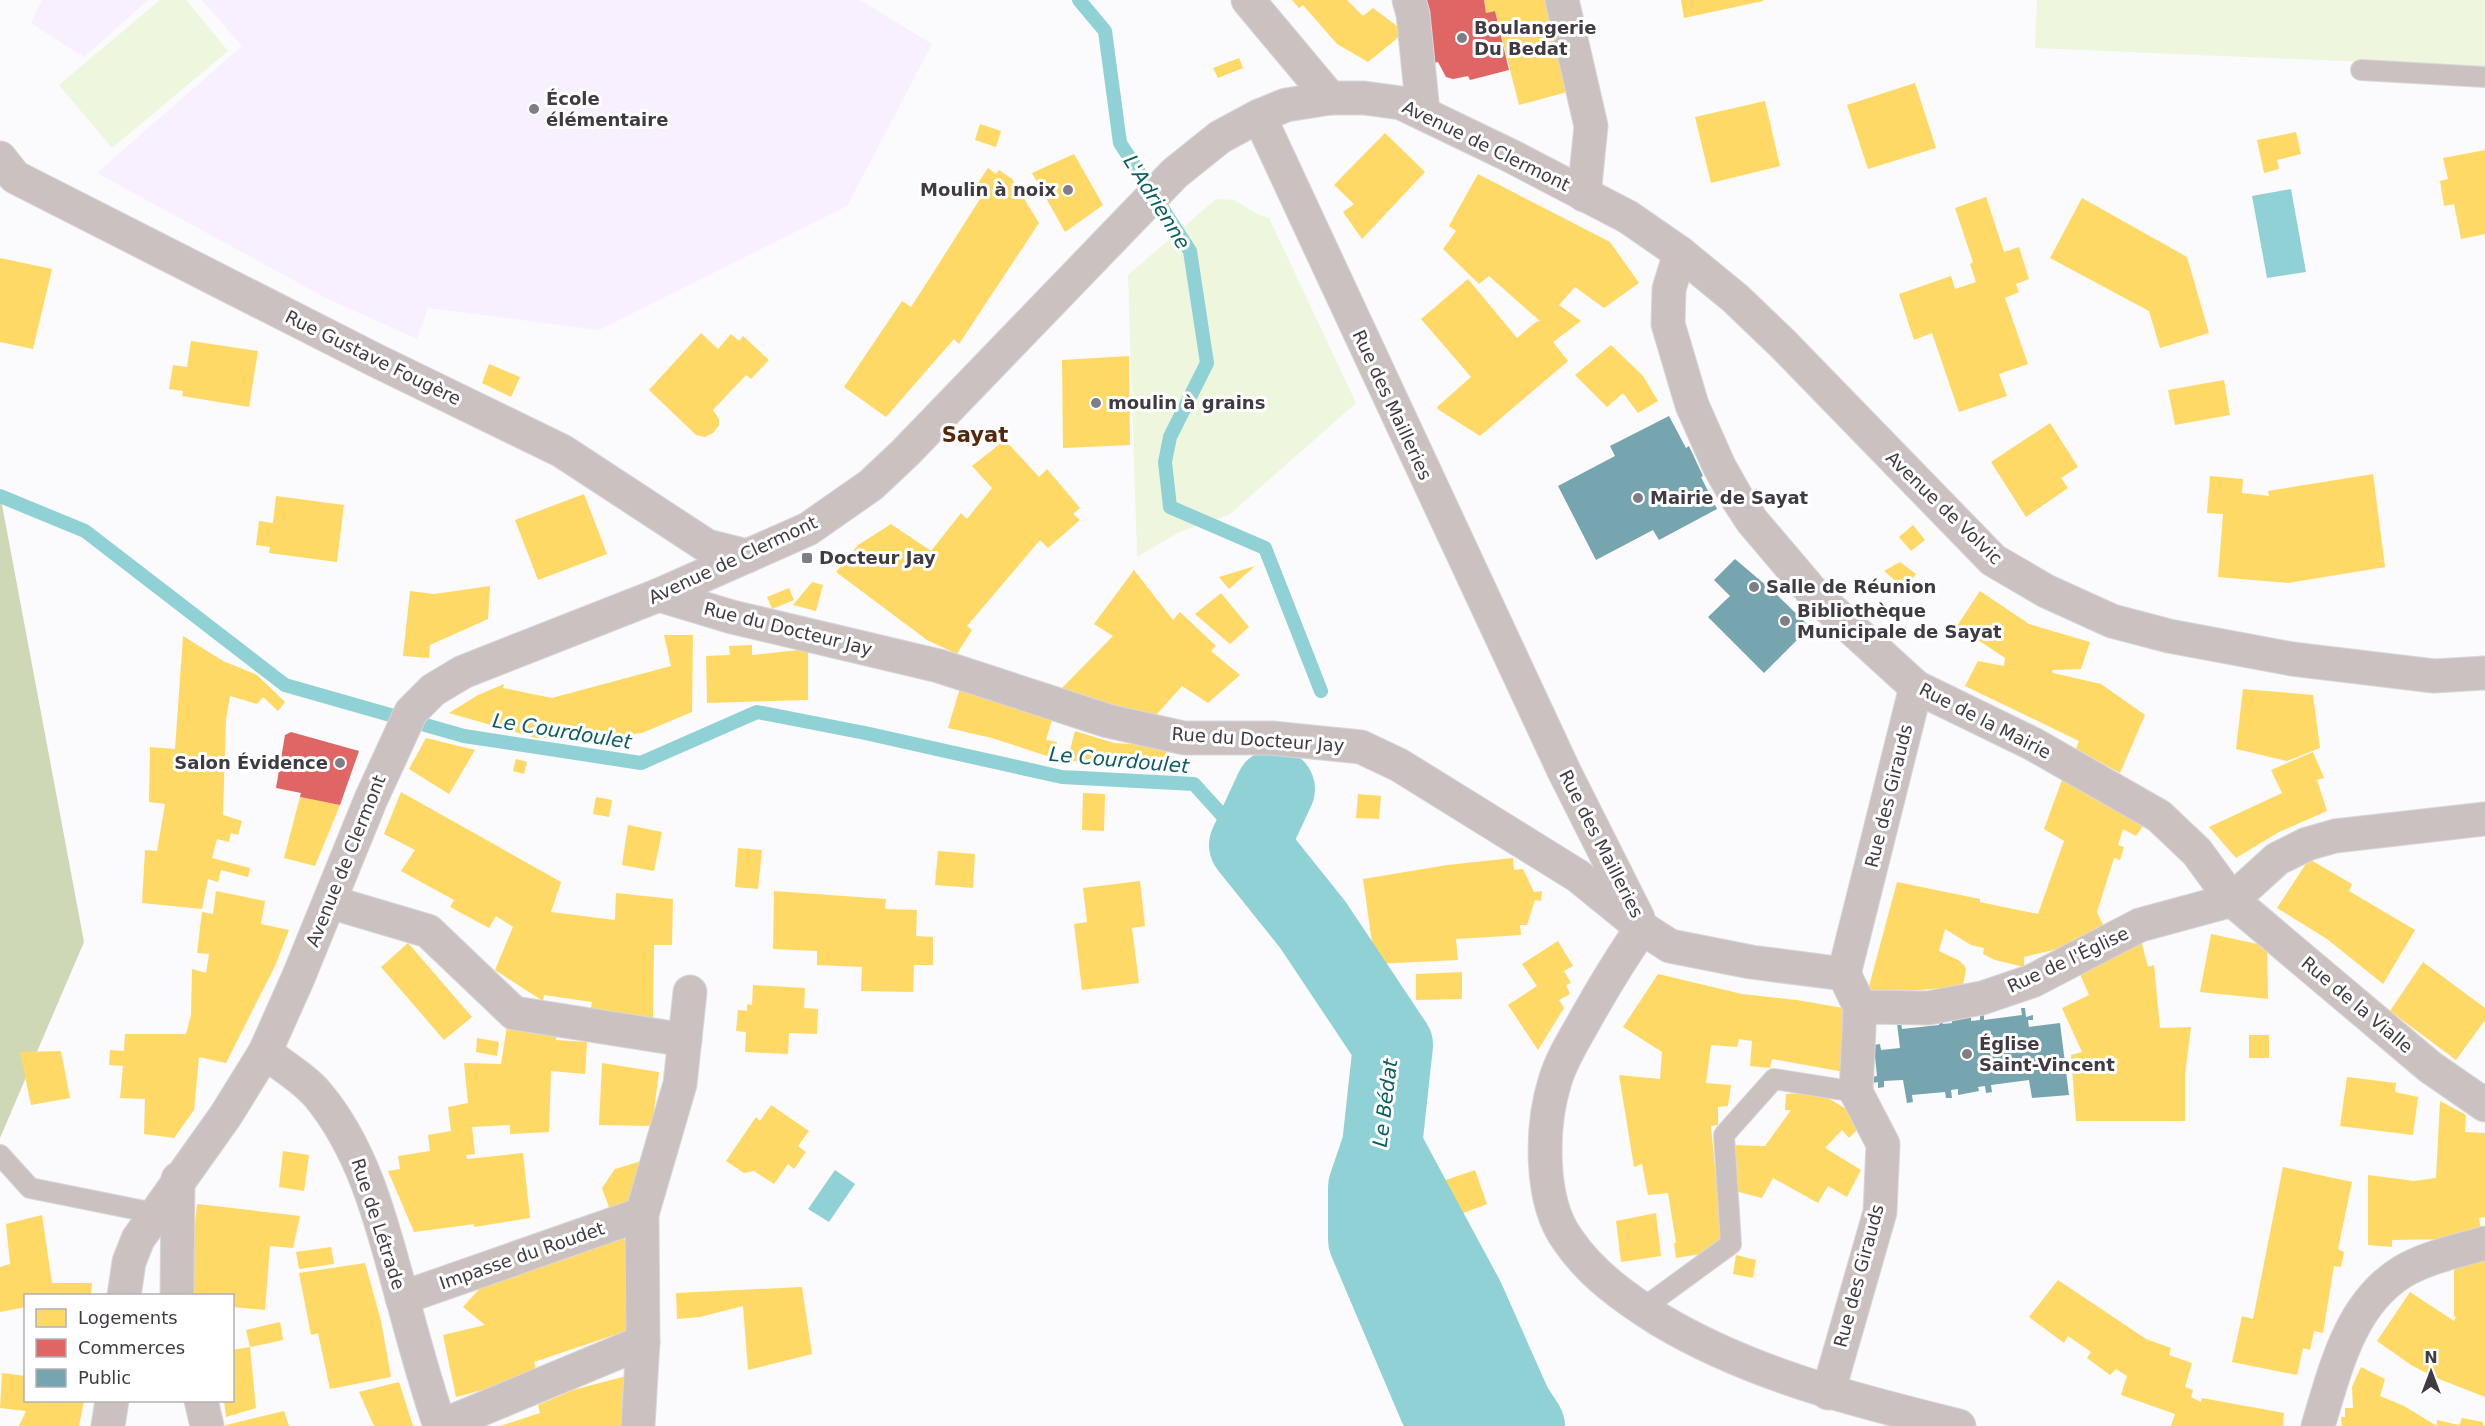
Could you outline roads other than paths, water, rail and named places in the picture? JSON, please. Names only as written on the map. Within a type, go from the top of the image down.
[{"type":"street","points":[[1248,0],[1330,98]]},
{"type":"street","points":[[1409,0],[1413,14],[1423,112]]},
{"type":"street","points":[[1562,0],[1591,126],[1584,195]]},
{"type":"street","name":"Avenue de Clermont","points":[[124,1294],[129,1262],[138,1239],[178,1179],[226,1115],[265,1052],[397,738],[411,712],[433,690],[463,672],[659,595],[808,529],[871,485],[905,453],[1174,173],[1220,137],[1259,116],[1286,105],[1330,98],[1364,98],[1401,103],[1423,112],[1628,217],[1680,253]]},
{"type":"street","name":"Rue des Mailleries","points":[[1259,116],[1559,760],[1642,928],[1617,964],[1562,1063],[1555,1081],[1549,1107],[1546,1168],[1550,1196],[1558,1223],[1567,1240],[1593,1270],[1618,1292],[1642,1309],[1703,1344],[1752,1366],[1828,1393],[1959,1426]]},
{"type":"street","name":"Rue Gustave Fougère","points":[[5,169],[375,360],[562,451],[707,546],[747,556]]},
{"type":"street","name":"Avenue de Volvic","points":[[1680,253],[1735,298],[1782,343],[1993,560],[2046,591],[2112,621],[2169,636],[2270,655],[2434,676],[2485,672]]},
{"type":"street","name":"Rue de la Mairie","points":[[1680,253],[1669,289],[1668,324],[1692,405],[1728,482],[1752,521],[1814,594],[1916,687],[2032,744],[2159,816],[2197,852],[2232,900]]},
{"type":"street","name":"Rue du Docteur Jay","points":[[659,595],[732,617],[939,666],[1108,721],[1184,738],[1272,738],[1361,747],[1399,765],[1578,876],[1642,928]]},
{"type":"street","name":"Rue des Girauds","points":[[1844,974],[1916,687]]},
{"type":"street","points":[[2232,900],[2277,859],[2307,844],[2336,836],[2485,819]]},
{"type":"street","name":"Rue de l'Église","points":[[1860,1007],[1928,1008],[1982,998],[2031,981],[2140,925],[2232,900]]},
{"type":"street","name":"Rue de la Vialle","points":[[2232,900],[2430,1067],[2485,1106]]},
{"type":"street","points":[[330,902],[428,931],[514,1013],[685,1040]]},
{"type":"street","points":[[1642,928],[1670,946],[1751,962],[1844,974],[1860,1007],[1856,1092]]},
{"type":"street","points":[[638,1426],[643,1342],[642,1214],[680,1084],[690,992]]},
{"type":"street","name":"Rue de Létrade","points":[[265,1052],[304,1081],[318,1095],[358,1159],[376,1208],[422,1374],[440,1426]]},
{"type":"street","name":"Rue des Girauds","points":[[1828,1393],[1880,1212],[1883,1144],[1856,1092]]},
{"type":"street","points":[[177,1294],[178,1179]]},
{"type":"street","name":"Impasse du Roudet","points":[[402,1298],[642,1214]]},
{"type":"street","points":[[2318,1426],[2345,1340],[2372,1299],[2402,1272],[2426,1261],[2485,1243]]},
{"type":"street","points":[[440,1426],[643,1342]]},
{"type":"street","points":[[108,1426],[112,1402]]},
{"type":"street","points":[[201,1402],[207,1426]]},
{"type":"lane","points":[[2361,70],[2485,77]]},
{"type":"lane","points":[[1642,1309],[1731,1244],[1724,1135],[1774,1079],[1856,1092]]},
{"type":"lane","points":[[0,1155],[30,1188],[154,1213]]},
{"type":"water","points":[[2291,189],[2306,272],[2267,278],[2252,196]]},
{"type":"water","points":[[835,1170],[855,1184],[829,1222],[808,1209]]},
{"type":"waterway","name":"L'Adrienne","points":[[1079,0],[1105,31],[1120,143],[1190,251],[1207,363],[1170,437],[1165,462],[1170,507],[1265,548],[1321,691]]},
{"type":"waterway","name":"Le Courdoulet","points":[[0,496],[85,531],[285,685],[464,736],[641,763],[757,712],[865,733],[1062,777],[1194,784],[1249,845]]},
{"type":"waterway","name":"Le Bédat","points":[[1275,789],[1249,845],[1313,925],[1393,1045],[1382,1146],[1368,1187],[1368,1240],[1438,1405],[1450,1426]]},
{"type":"waterway","points":[[1382,1146],[1465,1300],[1512,1406],[1525,1426]]},
{"type":"place","name":"Boulangerie Du Bedat","points":[[1462,38]]},
{"type":"place","name":"École élémentaire","points":[[534,109]]},
{"type":"place","name":"Moulin à noix","points":[[1068,190]]},
{"type":"place","name":"moulin à grains","points":[[1096,403]]},
{"type":"place","name":"Mairie de Sayat","points":[[1638,498]]},
{"type":"place","name":"Docteur Jay","points":[[807,558]]},
{"type":"place","name":"Salle de Réunion","points":[[1754,587]]},
{"type":"place","name":"Bibliothèque Municipale de Sayat","points":[[1785,621]]},
{"type":"place","name":"Salon Évidence","points":[[340,763]]},
{"type":"place","name":"Église Saint-Vincent","points":[[1967,1054]]},
{"type":"district","name":"Sayat","points":[[975,435]]}]
